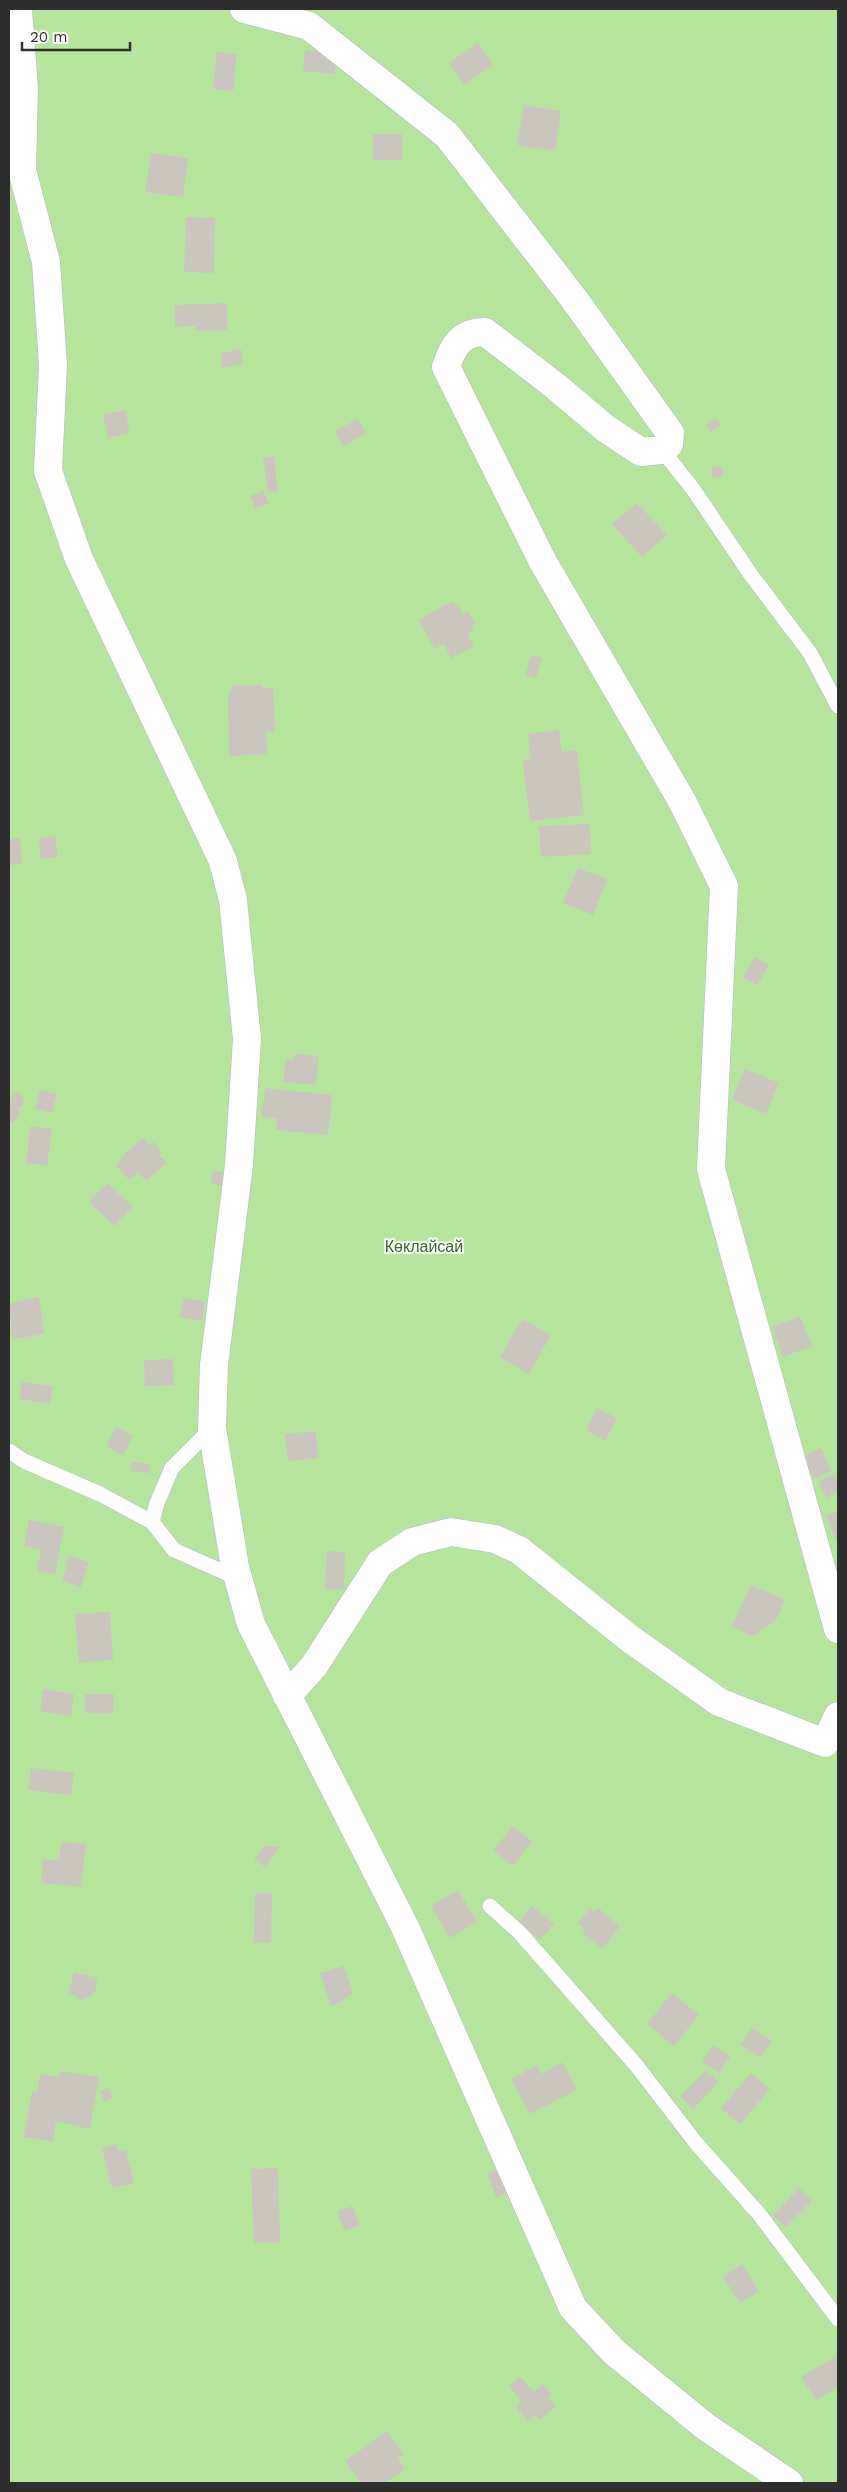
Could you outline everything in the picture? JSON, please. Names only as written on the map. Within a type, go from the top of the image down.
[{"type":"street","points":[[18,9],[24,89],[22,170],[47,271],[53,365],[48,471],[80,559],[223,861],[234,900],[247,1039],[239,1165],[214,1365],[212,1428],[237,1578],[251,1624],[405,1927],[573,2308],[614,2352],[706,2427],[789,2483]]},
{"type":"street","points":[[244,9],[309,26],[447,135],[574,299],[670,433],[669,444],[662,450],[641,452],[605,428],[554,385],[484,332],[471,332],[450,353],[446,367],[543,562],[682,801],[724,886],[711,1168],[838,1629]]},
{"type":"street","points":[[288,1696],[314,1666],[380,1563],[412,1542],[451,1532],[495,1539],[519,1550],[629,1638],[719,1702],[825,1743],[838,1716]]},
{"type":"lane","points":[[662,450],[693,489],[750,575],[810,653],[838,706]]},
{"type":"lane","points":[[152,1522],[157,1502],[172,1468],[212,1428]]},
{"type":"lane","points":[[9,1451],[24,1460],[100,1494],[152,1522],[174,1550],[237,1578]]},
{"type":"lane","points":[[490,1906],[520,1933],[636,2066],[696,2144],[759,2214],[838,2319]]},
{"type":"green space","name":"Көклайсай","points":[[9,9],[838,9],[838,2483],[9,2483]]},
{"type":"building","points":[[478,43],[493,65],[464,85],[449,63]]},
{"type":"building","points":[[305,50],[337,54],[335,74],[303,71]]},
{"type":"building","points":[[217,52],[237,54],[233,91],[213,89]]},
{"type":"building","points":[[524,105],[561,111],[555,151],[517,145]]},
{"type":"building","points":[[373,134],[402,134],[402,160],[373,160]]},
{"type":"building","points":[[151,153],[188,158],[183,197],[145,192]]},
{"type":"building","points":[[186,217],[215,218],[214,273],[184,272]]},
{"type":"building","points":[[227,303],[227,330],[195,331],[195,326],[175,327],[175,305]]},
{"type":"building","points":[[241,349],[243,364],[222,368],[221,353]]},
{"type":"building","points":[[125,410],[130,433],[108,438],[103,415]]},
{"type":"building","points":[[358,419],[366,433],[343,446],[334,431]]},
{"type":"building","points":[[716,419],[721,425],[711,432],[706,425]]},
{"type":"building","points":[[274,456],[278,491],[268,492],[263,458]]},
{"type":"building","points":[[717,466],[723,472],[717,478],[711,472]]},
{"type":"building","points":[[263,491],[269,503],[255,509],[250,496]]},
{"type":"building","points":[[637,503],[667,535],[642,557],[612,524]]},
{"type":"building","points":[[451,602],[458,606],[463,615],[468,611],[475,623],[471,625],[474,630],[467,634],[474,646],[451,658],[444,644],[434,649],[419,620]]},
{"type":"building","points":[[531,655],[542,658],[536,678],[525,675]]},
{"type":"building","points":[[262,685],[262,688],[273,688],[275,732],[266,731],[267,754],[229,756],[228,695],[234,686]]},
{"type":"building","points":[[559,730],[562,752],[577,750],[584,815],[530,821],[523,760],[530,759],[528,734]]},
{"type":"building","points":[[590,824],[591,854],[541,857],[539,826]]},
{"type":"building","points":[[55,836],[58,857],[41,859],[39,838]]},
{"type":"building","points":[[9,838],[20,838],[22,864],[9,865]]},
{"type":"building","points":[[578,868],[607,879],[593,915],[563,903]]},
{"type":"building","points":[[755,957],[769,965],[757,985],[743,978]]},
{"type":"building","points":[[295,1054],[319,1056],[316,1085],[283,1082],[286,1059],[294,1060]]},
{"type":"building","points":[[745,1069],[779,1083],[766,1114],[732,1100]]},
{"type":"building","points":[[265,1088],[332,1095],[328,1135],[276,1130],[277,1119],[261,1117]]},
{"type":"building","points":[[40,1090],[57,1094],[52,1113],[35,1109]]},
{"type":"building","points":[[19,1092],[24,1100],[22,1106],[18,1108],[20,1114],[16,1121],[9,1123],[9,1106],[13,1093]]},
{"type":"building","points":[[30,1126],[52,1129],[47,1166],[26,1163]]},
{"type":"building","points":[[143,1138],[149,1145],[154,1142],[162,1152],[159,1155],[167,1163],[147,1180],[137,1174],[129,1180],[116,1165],[122,1161],[120,1158]]},
{"type":"building","points":[[212,1171],[223,1172],[222,1186],[211,1184]]},
{"type":"building","points":[[107,1183],[133,1207],[114,1226],[89,1202]]},
{"type":"building","points":[[39,1297],[44,1334],[12,1339],[9,1303]]},
{"type":"building","points":[[184,1298],[205,1301],[202,1321],[180,1317]]},
{"type":"building","points":[[800,1316],[812,1346],[783,1357],[772,1327]]},
{"type":"building","points":[[522,1319],[551,1335],[529,1374],[500,1357]]},
{"type":"building","points":[[173,1359],[174,1385],[145,1386],[144,1360]]},
{"type":"building","points":[[22,1382],[53,1386],[50,1404],[19,1399]]},
{"type":"building","points":[[597,1408],[617,1418],[605,1441],[586,1430]]},
{"type":"building","points":[[116,1427],[133,1436],[123,1455],[106,1446]]},
{"type":"building","points":[[316,1431],[318,1458],[288,1461],[285,1434]]},
{"type":"building","points":[[821,1448],[831,1471],[814,1479],[803,1457]]},
{"type":"building","points":[[132,1462],[151,1464],[149,1473],[130,1471]]},
{"type":"building","points":[[834,1473],[838,1481],[838,1491],[827,1498],[818,1482]]},
{"type":"building","points":[[838,1511],[838,1544],[826,1516]]},
{"type":"building","points":[[29,1520],[64,1527],[55,1575],[37,1571],[41,1550],[24,1546]]},
{"type":"building","points":[[327,1551],[345,1552],[344,1590],[325,1589]]},
{"type":"building","points":[[69,1556],[89,1562],[81,1587],[62,1581]]},
{"type":"building","points":[[751,1585],[785,1600],[776,1620],[753,1636],[732,1627]]},
{"type":"building","points":[[110,1612],[113,1660],[79,1663],[75,1614]]},
{"type":"building","points":[[43,1689],[74,1694],[71,1716],[40,1711]]},
{"type":"building","points":[[85,1694],[114,1694],[113,1713],[85,1713]]},
{"type":"building","points":[[31,1768],[74,1773],[71,1795],[28,1790]]},
{"type":"building","points":[[512,1826],[532,1841],[513,1866],[493,1851]]},
{"type":"building","points":[[61,1842],[86,1844],[81,1887],[41,1883],[43,1859],[59,1860]]},
{"type":"building","points":[[264,1846],[280,1847],[265,1867],[254,1859]]},
{"type":"building","points":[[458,1890],[477,1922],[450,1938],[431,1906]]},
{"type":"building","points":[[255,1893],[272,1893],[271,1943],[254,1943]]},
{"type":"building","points":[[532,1906],[554,1924],[540,1940],[519,1922]]},
{"type":"building","points":[[590,1908],[595,1912],[598,1908],[620,1926],[602,1949],[582,1932],[585,1929],[578,1923]]},
{"type":"building","points":[[344,1966],[353,1994],[331,2007],[320,1973]]},
{"type":"building","points":[[74,1972],[98,1978],[95,1991],[90,1997],[81,2000],[69,1993]]},
{"type":"building","points":[[672,1993],[699,2015],[674,2046],[647,2024]]},
{"type":"building","points":[[752,2028],[772,2041],[760,2058],[741,2045]]},
{"type":"building","points":[[713,2045],[730,2057],[719,2073],[702,2062]]},
{"type":"building","points":[[562,2062],[577,2090],[530,2114],[511,2079],[537,2065],[542,2074]]},
{"type":"building","points":[[706,2070],[719,2082],[693,2109],[680,2097]]},
{"type":"building","points":[[60,2071],[99,2077],[90,2129],[56,2121],[53,2142],[24,2137],[32,2091],[37,2092],[40,2074],[59,2077]]},
{"type":"building","points":[[751,2073],[770,2089],[740,2124],[721,2108]]},
{"type":"building","points":[[109,2088],[113,2097],[104,2101],[100,2091]]},
{"type":"building","points":[[116,2144],[118,2151],[126,2150],[134,2183],[112,2188],[102,2148]]},
{"type":"building","points":[[278,2168],[280,2242],[254,2243],[251,2169]]},
{"type":"building","points":[[503,2168],[512,2191],[496,2197],[487,2173]]},
{"type":"building","points":[[799,2188],[812,2201],[786,2227],[773,2215]]},
{"type":"building","points":[[353,2206],[359,2225],[345,2231],[337,2211]]},
{"type":"building","points":[[742,2264],[759,2291],[740,2303],[723,2277]]},
{"type":"building","points":[[838,2355],[838,2387],[816,2400],[801,2377]]},
{"type":"building","points":[[520,2377],[534,2392],[543,2384],[551,2394],[547,2397],[556,2406],[540,2420],[535,2415],[528,2421],[516,2407],[522,2402],[509,2386]]},
{"type":"building","points":[[387,2431],[404,2454],[397,2458],[405,2469],[385,2483],[361,2483],[345,2461]]}]
